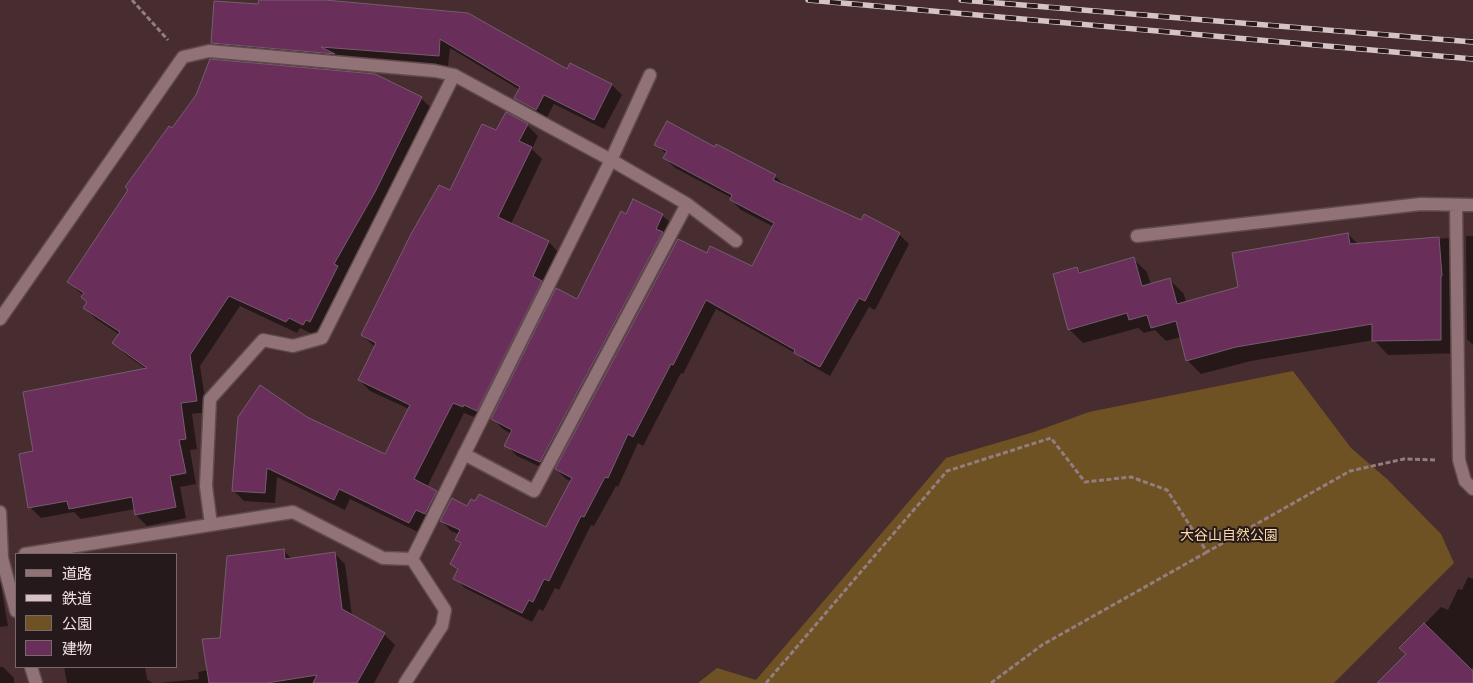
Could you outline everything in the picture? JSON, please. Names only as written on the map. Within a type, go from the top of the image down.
[{"type":"street","points":[[0,319],[183,57],[209,51],[435,71],[454,75],[611,160],[687,204],[736,241]]},
{"type":"street","points":[[211,525],[206,486],[210,399],[263,340],[293,346],[322,338],[454,75]]},
{"type":"street","points":[[412,559],[611,160],[650,75]]},
{"type":"street","points":[[464,454],[534,491],[687,204]]},
{"type":"street","points":[[1137,236],[1421,204],[1473,205]]},
{"type":"street","points":[[1456,205],[1459,460],[1464,480],[1473,489]]},
{"type":"street","points":[[0,512],[2,558],[15,606]]},
{"type":"street","points":[[31,553],[293,512],[384,558],[412,559]]},
{"type":"street","points":[[2,558],[15,556]]},
{"type":"street","points":[[405,683],[442,626],[446,610],[412,559]]},
{"type":"street","points":[[31,668],[36,683]]},
{"type":"path","points":[[132,0],[183,57]]},
{"type":"path","points":[[766,683],[947,471],[1051,438],[1085,482],[1131,477],[1167,490],[1207,552]]},
{"type":"path","points":[[991,683],[1042,645],[1350,471],[1404,459],[1459,460]]},
{"type":"green space","name":"大谷山自然公園","points":[[1293,371],[1351,448],[1387,479],[1441,534],[1454,563],[1334,683],[698,683],[717,668],[756,680],[946,458],[1034,432],[1089,412]]},
{"type":"building","points":[[259,0],[325,0],[468,13],[567,69],[570,63],[612,84],[594,120],[544,95],[536,110],[514,98],[520,87],[440,39],[439,56],[321,47],[335,54],[211,43],[214,1],[258,4]]},
{"type":"building","points":[[210,59],[375,74],[422,97],[375,192],[334,264],[338,266],[310,322],[306,320],[303,325],[289,318],[286,322],[229,296],[190,355],[197,401],[181,403],[186,439],[179,440],[186,473],[170,476],[176,507],[135,515],[132,497],[69,509],[67,501],[28,508],[19,454],[33,451],[23,392],[147,368],[112,343],[120,332],[83,308],[87,302],[81,297],[84,293],[67,282],[128,190],[125,187],[169,126],[172,128],[196,95]]},
{"type":"building","points":[[506,112],[528,124],[519,141],[532,147],[498,217],[549,241],[533,276],[542,281],[477,411],[464,405],[463,407],[453,403],[414,479],[437,491],[425,514],[416,510],[409,523],[339,489],[334,500],[267,468],[265,493],[232,491],[238,417],[260,385],[307,417],[385,454],[410,405],[358,380],[376,343],[361,335],[411,234],[439,185],[450,190],[482,124],[496,130]]},
{"type":"building","points":[[667,121],[715,147],[716,144],[776,175],[773,180],[861,220],[864,214],[900,233],[865,301],[859,298],[820,367],[794,353],[795,350],[706,300],[633,437],[628,434],[608,478],[605,477],[584,517],[581,516],[549,581],[544,579],[533,602],[529,600],[522,613],[453,579],[458,569],[450,564],[461,543],[455,540],[460,530],[440,521],[452,498],[467,506],[471,499],[475,501],[479,494],[546,527],[572,478],[555,469],[678,239],[707,253],[710,246],[752,266],[774,223],[730,200],[732,195],[663,158],[667,151],[654,145]]},
{"type":"building","points":[[633,199],[663,214],[656,229],[663,232],[540,462],[504,446],[512,430],[491,419],[556,288],[577,299],[621,211],[626,214]]},
{"type":"building","points":[[1348,233],[1350,244],[1439,237],[1442,276],[1441,340],[1372,341],[1372,324],[1236,347],[1186,361],[1176,321],[1151,328],[1147,315],[1129,320],[1127,313],[1068,330],[1053,274],[1077,267],[1079,273],[1134,257],[1142,286],[1170,278],[1177,304],[1238,287],[1232,253]]},
{"type":"building","points":[[284,549],[285,559],[335,552],[342,609],[385,633],[357,683],[313,683],[317,675],[267,683],[209,683],[202,639],[220,638],[227,556]]},
{"type":"building","points":[[1424,623],[1473,671],[1473,683],[1377,683],[1406,654],[1399,648]]},
{"type":"railway","points":[[808,0],[1473,59]]},
{"type":"railway","points":[[961,0],[1473,42]]}]
